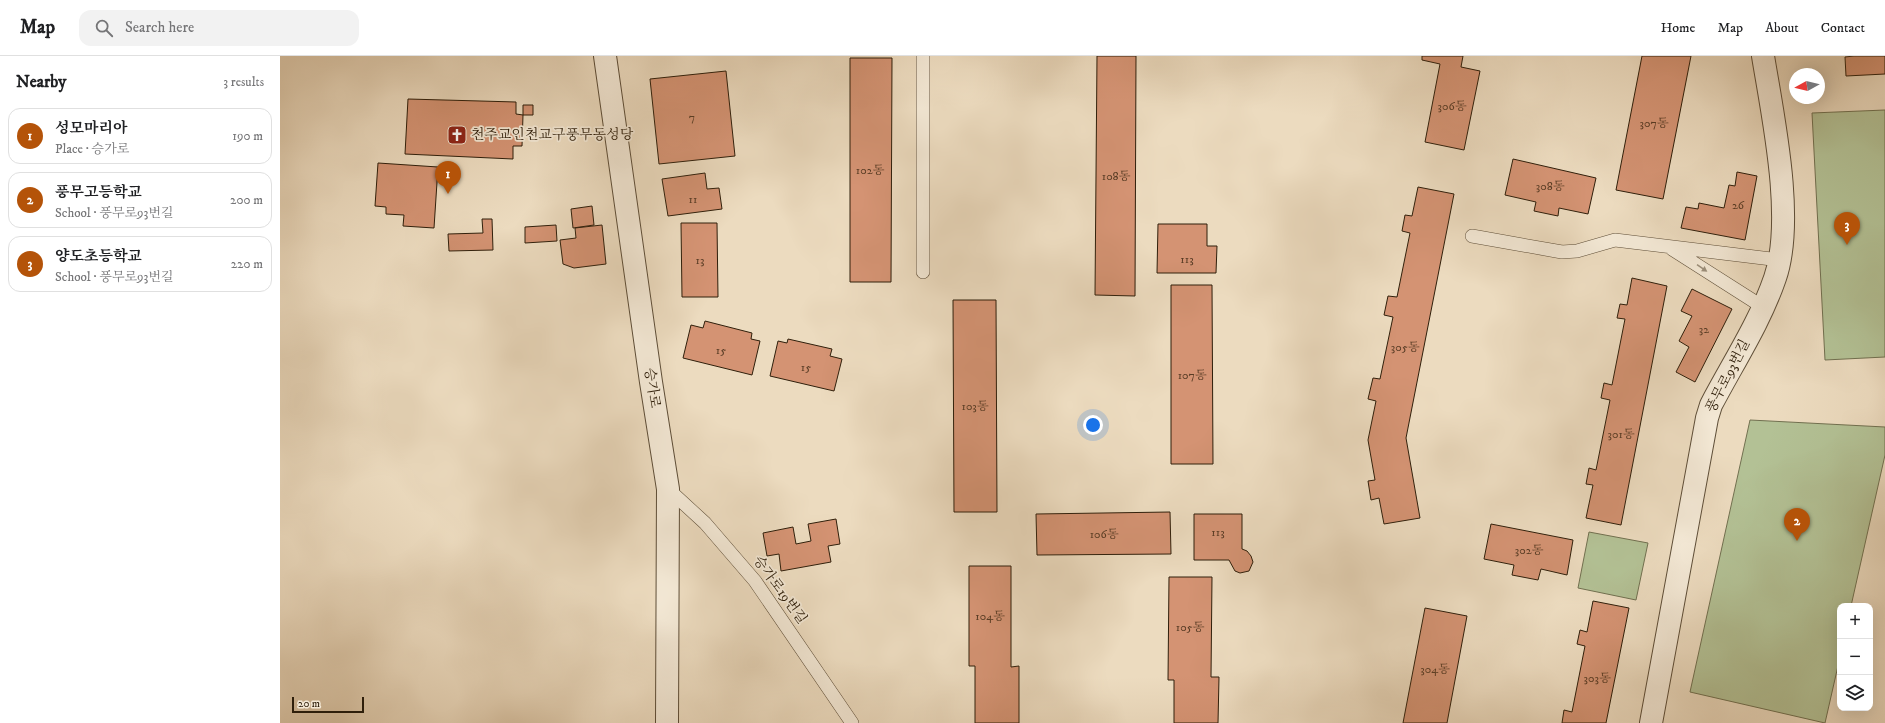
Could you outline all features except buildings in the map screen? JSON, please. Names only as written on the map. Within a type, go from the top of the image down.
[{"type":"street","name":"승가로","points":[[605,56],[651,382],[668,489],[666,723]]},
{"type":"street","name":"풍무로93번길","points":[[1651,723],[1707,418],[1712,405],[1763,307],[1776,277],[1780,260],[1783,226],[1779,159],[1763,56]]},
{"type":"lane","points":[[923,56],[923,272]]},
{"type":"lane","points":[[1472,236],[1562,252],[1577,251],[1615,240],[1780,260]]},
{"type":"lane","points":[[1669,247],[1763,307]]},
{"type":"lane","name":"승가로19번길","points":[[668,489],[705,523],[755,581],[852,723]]},
{"type":"green space","points":[[1885,110],[1885,357],[1825,360],[1812,113]]},
{"type":"green space","points":[[1750,420],[1885,427],[1885,455],[1852,603],[1837,603],[1837,670],[1825,723],[1690,692]]},
{"type":"green space","points":[[1589,532],[1648,543],[1636,600],[1578,588]]},
{"type":"place","name":"천주교인천교구풍무동성당","points":[[457,135]]},
{"type":"place","name":"성모마리아","points":[[448,194]]},
{"type":"place","name":"양도초등학교","points":[[1847,245]]},
{"type":"place","name":"풍무고등학교","points":[[1797,541]]}]
